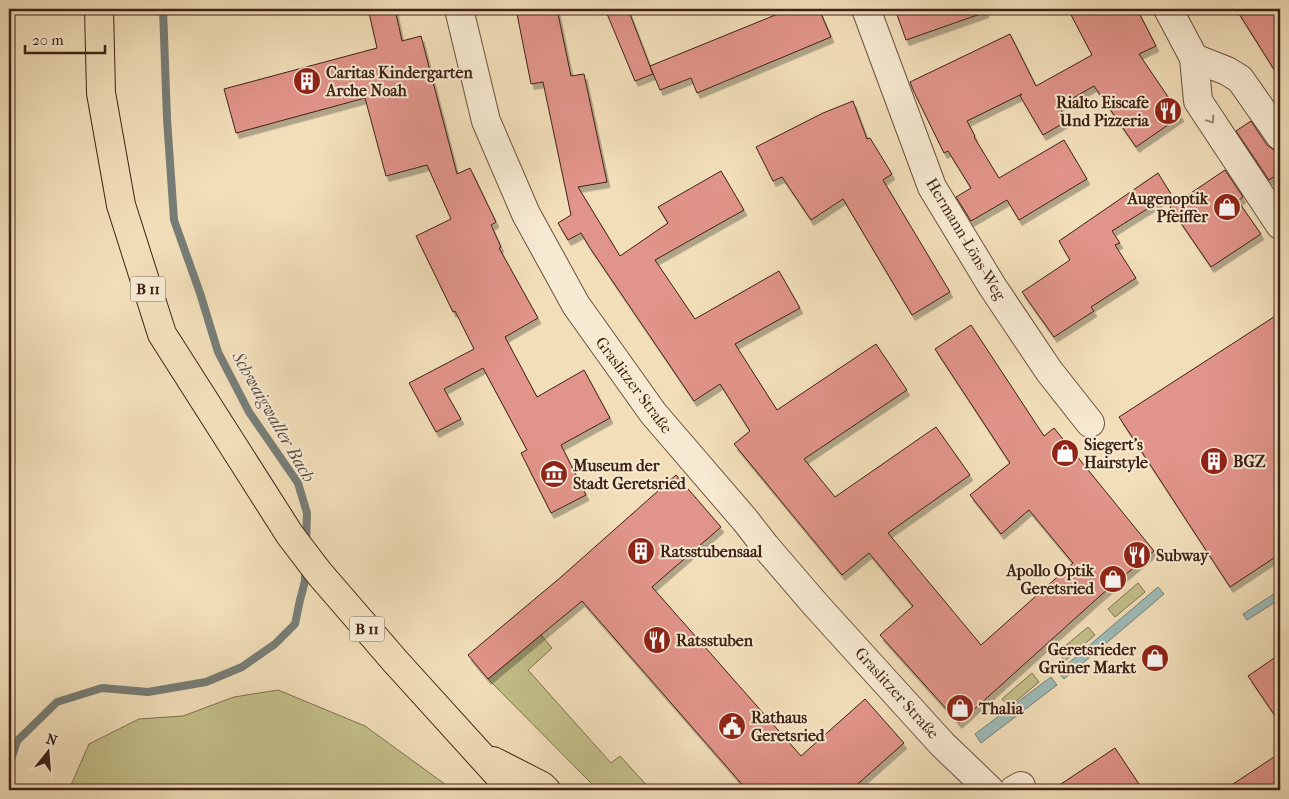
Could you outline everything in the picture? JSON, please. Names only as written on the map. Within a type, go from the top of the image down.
[{"type":"main road","name":"B 11","points":[[99,9],[102,93],[121,205],[162,334],[290,535],[319,573],[395,661],[512,790]]},
{"type":"main road","points":[[480,755],[542,786],[546,790]]},
{"type":"street","name":"Graslitzer Straße","points":[[459,9],[486,121],[526,214],[576,305],[653,413],[766,547],[942,744],[990,790]]},
{"type":"street","name":"Hermann-Löns-Weg","points":[[866,9],[932,187],[992,286],[1049,371],[1090,423]]},
{"type":"street","points":[[1168,9],[1194,58],[1198,101],[1276,206]]},
{"type":"street","points":[[1194,58],[1227,71],[1240,79],[1280,136]]},
{"type":"shaded area","points":[[1138,583],[1145,592],[1115,617],[1108,609]]},
{"type":"shaded area","points":[[1088,627],[1095,635],[1065,661],[1058,652]]},
{"type":"shaded area","points":[[541,635],[552,648],[528,670],[611,763],[620,756],[651,790],[598,790],[488,679]]},
{"type":"shaded area","points":[[1032,673],[1039,682],[1009,707],[1002,699]]},
{"type":"shaded area","points":[[278,690],[365,726],[453,790],[72,790],[71,785],[89,744],[139,719],[183,716],[234,697]]},
{"type":"water","points":[[1158,587],[1164,594],[1064,679],[1058,672]]},
{"type":"water","points":[[1280,590],[1280,599],[1247,620],[1243,614]]},
{"type":"water","points":[[1051,677],[1057,685],[981,743],[975,734]]},
{"type":"building","points":[[395,9],[402,41],[421,36],[457,174],[470,168],[496,222],[491,225],[501,247],[499,248],[538,318],[505,337],[537,397],[584,370],[610,418],[561,445],[586,495],[551,513],[521,453],[527,450],[483,368],[444,389],[461,419],[436,432],[409,383],[474,349],[455,311],[453,312],[416,236],[451,219],[427,165],[386,176],[365,98],[236,133],[224,89],[377,48],[369,13]]},
{"type":"building","points":[[516,9],[557,9],[571,76],[584,74],[607,182],[578,187],[620,256],[668,223],[658,207],[721,171],[744,210],[655,260],[695,319],[779,271],[800,308],[735,344],[777,410],[876,344],[907,390],[804,459],[835,497],[936,427],[970,475],[888,533],[981,645],[1073,563],[1029,510],[1001,534],[970,495],[1010,463],[935,349],[971,325],[1044,436],[1054,428],[1154,551],[1101,595],[959,723],[880,635],[913,606],[869,553],[842,575],[734,444],[750,431],[720,384],[694,401],[581,233],[568,240],[558,223],[571,215],[543,82],[531,84]]},
{"type":"building","points":[[605,9],[628,9],[653,74],[635,81]]},
{"type":"building","points":[[790,9],[819,9],[831,37],[697,93],[691,78],[660,90],[650,66]]},
{"type":"building","points":[[895,9],[985,9],[986,12],[906,40]]},
{"type":"building","points":[[1068,9],[1137,9],[1156,46],[1139,54],[1181,116],[1136,147],[1094,86],[1059,106],[1067,121],[1043,135],[1020,96],[1022,94],[967,121],[974,137],[999,178],[1064,140],[1087,179],[1019,220],[1007,200],[971,221],[956,197],[971,188],[948,151],[944,153],[910,82],[1010,34],[1036,86],[1092,55]]},
{"type":"building","points":[[1236,9],[1280,9],[1280,79]]},
{"type":"building","points":[[853,101],[867,139],[870,138],[892,174],[883,180],[950,292],[912,315],[843,199],[811,220],[782,177],[773,181],[756,147],[823,113]]},
{"type":"building","points":[[1251,121],[1280,160],[1280,173],[1269,180],[1236,131]]},
{"type":"building","points":[[1225,170],[1243,197],[1238,201],[1261,234],[1211,267],[1170,207]]},
{"type":"building","points":[[1158,173],[1171,194],[1112,231],[1120,243],[1115,245],[1136,278],[1091,307],[1094,311],[1054,337],[1022,292],[1070,260],[1059,241]]},
{"type":"building","name":"BGZ","points":[[1280,313],[1280,554],[1230,587],[1119,417]]},
{"type":"building","points":[[676,475],[721,527],[652,587],[801,756],[865,699],[904,743],[851,790],[747,790],[582,601],[488,679],[468,655],[561,577]]},
{"type":"building","points":[[1280,654],[1280,723],[1248,676]]},
{"type":"building","points":[[1115,748],[1143,790],[1052,790]]},
{"type":"building","points":[[1280,753],[1280,790],[1224,790]]},
{"type":"waterway","name":"Schwaigwaller Bach","points":[[163,9],[167,119],[174,220],[200,293],[218,352],[249,412],[298,483],[307,513],[306,543]]},
{"type":"waterway","name":"Schwaigwaller Bach","points":[[9,766],[17,741],[57,702],[102,688],[148,692],[206,682],[242,667],[275,644],[295,624],[305,581],[305,567]]},
{"type":"place","name":"Caritas Kindergarten Arche Noah","points":[[307,81]]},
{"type":"place","name":"Rialto Eiscafe Und Pizzeria","points":[[1168,111]]},
{"type":"place","name":"Augenoptik Pfeiffer","points":[[1227,207]]},
{"type":"place","name":"Siegert's Hairstyle","points":[[1065,453]]},
{"type":"place","name":"BGZ","points":[[1214,461]]},
{"type":"place","name":"Museum der Stadt Geretsried","points":[[554,474]]},
{"type":"place","name":"Ratsstubensaal","points":[[641,551]]},
{"type":"place","name":"Subway","points":[[1137,555]]},
{"type":"place","name":"Apollo Optik Geretsried","points":[[1113,579]]},
{"type":"place","name":"Ratsstuben","points":[[657,640]]},
{"type":"place","name":"Geretsrieder Grüner Markt","points":[[1155,658]]},
{"type":"place","name":"Thalia","points":[[960,708]]},
{"type":"place","name":"Rathaus Geretsried","points":[[732,726]]}]
